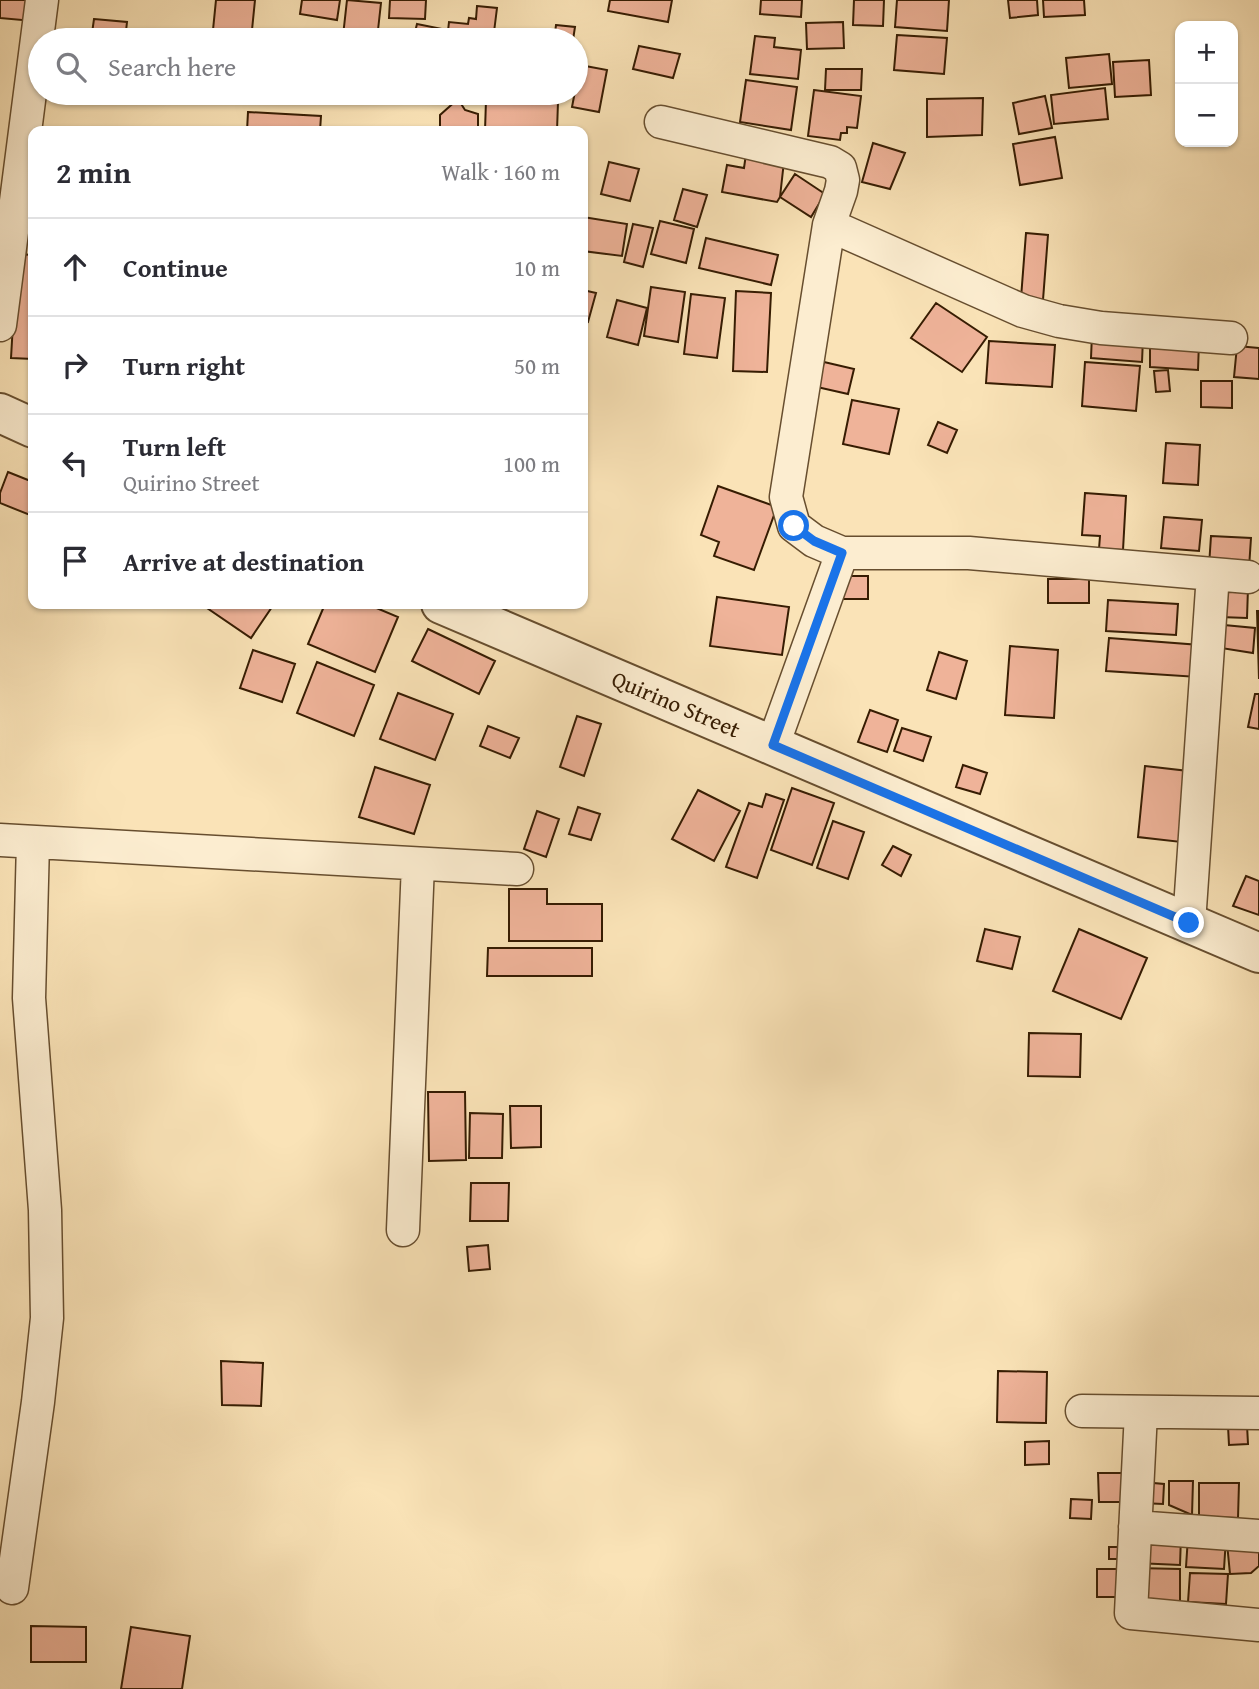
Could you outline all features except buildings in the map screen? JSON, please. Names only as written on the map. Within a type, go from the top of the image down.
[{"type":"street","points":[[38,28],[42,0]]},
{"type":"street","points":[[0,325],[28,105]]},
{"type":"street","points":[[661,122],[830,162],[840,169],[843,180],[829,225],[786,497],[794,526],[814,541],[842,553],[969,553],[1248,577]]},
{"type":"street","points":[[829,225],[1023,311],[1059,321],[1101,328],[1231,338]]},
{"type":"street","points":[[0,413],[28,426]]},
{"type":"street","points":[[773,745],[842,553]]},
{"type":"street","points":[[1189,923],[1213,574]]},
{"type":"street","name":"Quirino Street","points":[[453,609],[1259,953]]},
{"type":"street","points":[[0,840],[517,869]]},
{"type":"street","points":[[12,1588],[47,1318],[45,1210],[29,998],[33,842]]},
{"type":"street","points":[[403,1230],[418,864]]},
{"type":"street","points":[[1082,1411],[1259,1413]]},
{"type":"street","points":[[1141,1412],[1131,1613],[1259,1625]]},
{"type":"street","points":[[1135,1527],[1259,1536]]},
{"type":"route","points":[[794,526],[814,541],[842,553],[773,745],[1189,923]]}]
